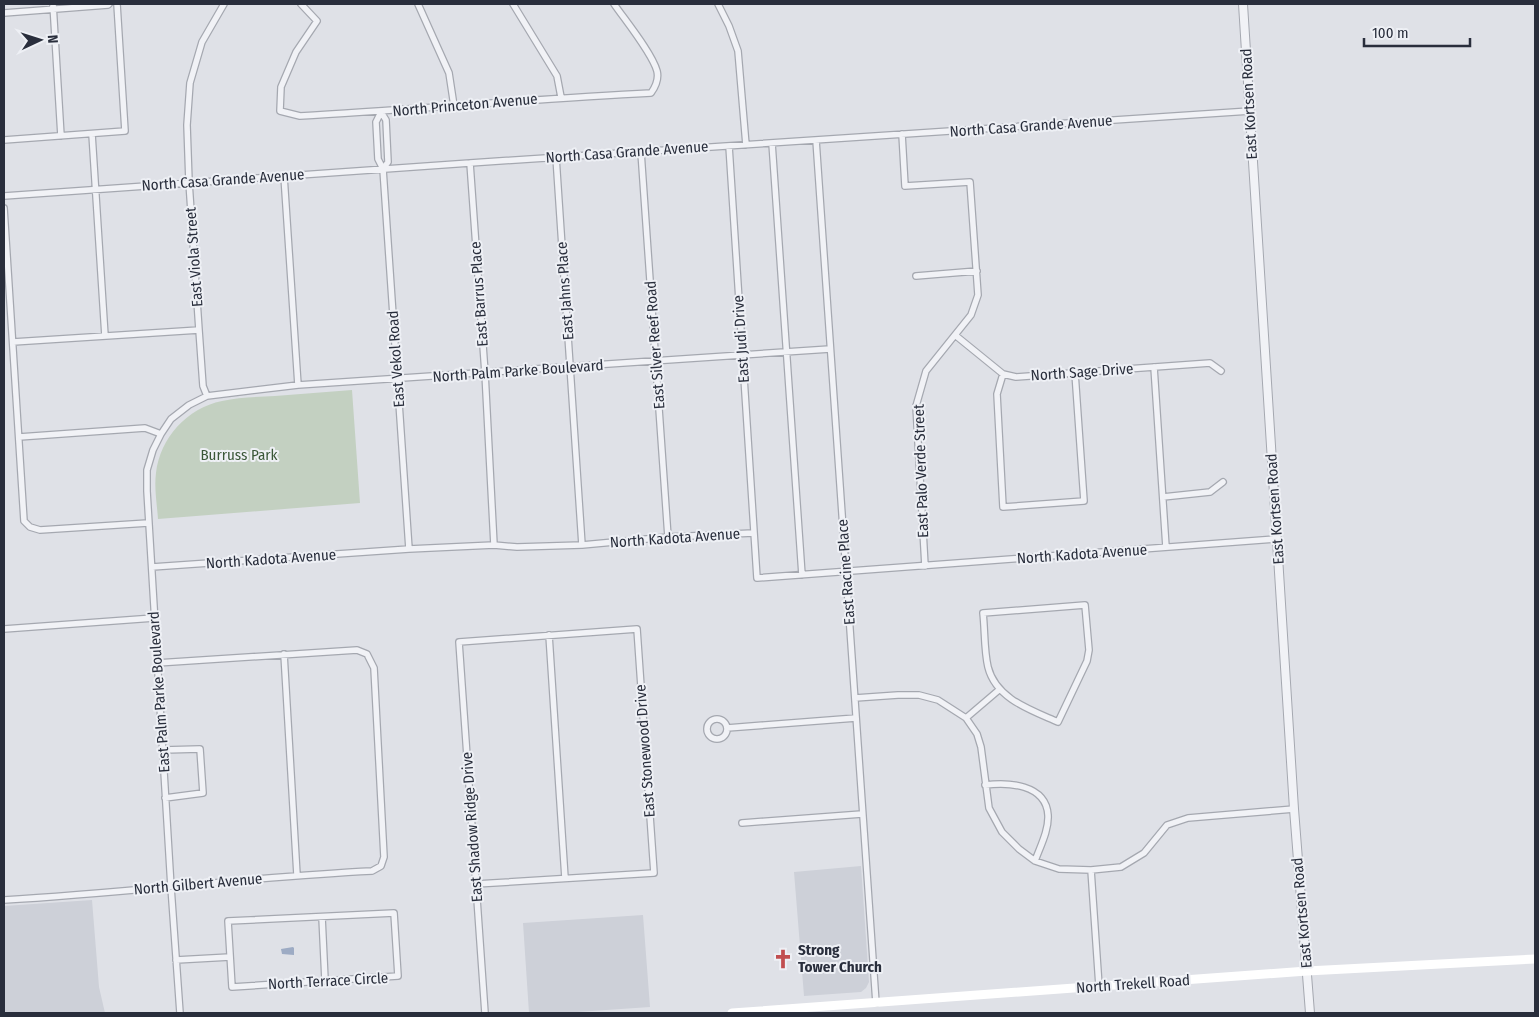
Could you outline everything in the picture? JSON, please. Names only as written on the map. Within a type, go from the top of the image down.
[{"type":"main road","name":"North Trekell Road","points":[[732,1013],[1307,970],[1535,959]]},
{"type":"street","points":[[4,13],[53,6],[109,4]]},
{"type":"street","points":[[4,140],[125,131],[118,4]]},
{"type":"street","name":"East Viola Street","points":[[207,396],[203,386],[187,125],[190,83],[202,42],[224,4]]},
{"type":"street","name":"North Princeton Avenue","points":[[301,4],[317,21],[296,52],[281,87],[280,112],[300,116],[381,112],[561,97],[651,93],[657,86],[658,72],[651,58],[614,4]]},
{"type":"street","points":[[418,4],[449,73],[454,106]]},
{"type":"street","points":[[513,4],[557,76],[561,97]]},
{"type":"street","points":[[718,4],[729,26],[738,51],[746,145]]},
{"type":"street","name":"East Kortsen Road","points":[[1243,4],[1276,539],[1310,1013]]},
{"type":"street","points":[[53,6],[61,136]]},
{"type":"street","name":"North Casa Grande Avenue","points":[[4,196],[470,162],[1250,110]]},
{"type":"street","name":"East Vekol Road","points":[[381,112],[386,120],[388,162],[383,169]]},
{"type":"street","name":"East Vekol Road","points":[[381,112],[376,122],[378,159],[383,169],[409,548]]},
{"type":"street","points":[[92,134],[105,336]]},
{"type":"street","name":"East Palo Verde Street","points":[[902,134],[905,186],[970,182],[977,271],[978,295],[971,315],[926,371],[916,406],[925,566]]},
{"type":"street","name":"East Racine Place","points":[[816,140],[876,1003]]},
{"type":"street","points":[[772,143],[802,575]]},
{"type":"street","name":"East Judi Drive","points":[[728,146],[753,533]]},
{"type":"street","name":"East Silver Reef Road","points":[[642,152],[668,537]]},
{"type":"street","name":"East Jahns Place","points":[[556,157],[582,545]]},
{"type":"street","name":"East Barrus Place","points":[[470,162],[494,545]]},
{"type":"street","points":[[284,176],[298,385]]},
{"type":"street","points":[[4,208],[24,520],[30,527],[40,530],[148,523]]},
{"type":"street","points":[[916,276],[977,271]]},
{"type":"street","points":[[13,342],[199,330]]},
{"type":"street","points":[[955,335],[1003,374],[996,394],[1003,507],[1084,501],[1075,373]]},
{"type":"street","name":"North Palm Parke Boulevard","points":[[207,396],[298,385],[830,350]]},
{"type":"street","name":"North Sage Drive","points":[[1003,374],[1016,377],[1210,363],[1221,371]]},
{"type":"street","points":[[1154,367],[1166,547]]},
{"type":"street","name":"East Palm Parke Boulevard","points":[[180,1013],[148,523],[147,470],[153,450],[171,419],[189,405],[207,396]]},
{"type":"street","points":[[19,437],[145,428],[161,434]]},
{"type":"street","points":[[1163,497],[1210,492],[1223,482]]},
{"type":"street","name":"North Kadota Avenue","points":[[152,567],[409,548],[494,545],[517,547],[582,545],[668,537],[753,533],[757,578],[1276,539]]},
{"type":"street","points":[[1085,605],[1089,650],[1087,661],[1058,722],[1022,706],[1000,689],[988,668],[983,613],[1085,605]]},
{"type":"street","points":[[4,629],[154,618]]},
{"type":"street","name":"East Stonewood Drive","points":[[550,635],[637,629],[654,873],[565,878]]},
{"type":"street","points":[[476,884],[565,878],[550,635]]},
{"type":"street","name":"East Shadow Ridge Drive","points":[[484,1013],[459,642],[550,635]]},
{"type":"street","name":"North Gilbert Avenue","points":[[4,900],[171,888],[297,875],[372,872],[381,866],[384,857],[374,668],[367,654],[357,650],[284,654]]},
{"type":"street","points":[[157,663],[284,654],[297,875]]},
{"type":"street","points":[[966,718],[1000,689]]},
{"type":"street","points":[[855,698],[918,695],[938,700],[966,718],[977,734],[982,747],[989,808],[1002,832],[1019,849],[1035,861],[1059,869],[1091,870],[1121,867],[1144,853],[1167,825],[1188,818],[1294,809]]},
{"type":"street","points":[[727,728],[856,718]]},
{"type":"street","points":[[163,750],[200,749],[203,794],[165,798]]},
{"type":"street","points":[[985,785],[1004,783],[1018,785],[1039,796],[1046,804],[1048,816],[1035,861]]},
{"type":"street","points":[[742,823],[862,814]]},
{"type":"street","points":[[1091,870],[1099,986]]},
{"type":"street","name":"North Terrace Circle","points":[[394,913],[398,976],[232,987],[230,957],[228,922],[394,913]]},
{"type":"street","points":[[322,918],[325,980]]},
{"type":"street","points":[[176,960],[230,957]]},
{"type":"shaded area","points":[[861,866],[869,982],[861,992],[804,996],[794,872]]},
{"type":"shaded area","points":[[92,900],[99,987],[105,1013],[4,1013],[4,906]]},
{"type":"shaded area","points":[[643,915],[650,1007],[563,1013],[529,1013],[523,923]]},
{"type":"green space","name":"Burruss Park","points":[[352,390],[360,503],[158,519],[155,484],[163,448],[177,426],[197,410],[222,401],[235,399]]},
{"type":"water","points":[[293,947],[294,955],[282,954],[281,949]]},
{"type":"place","name":"Strong Tower Church","points":[[783,959]]}]
